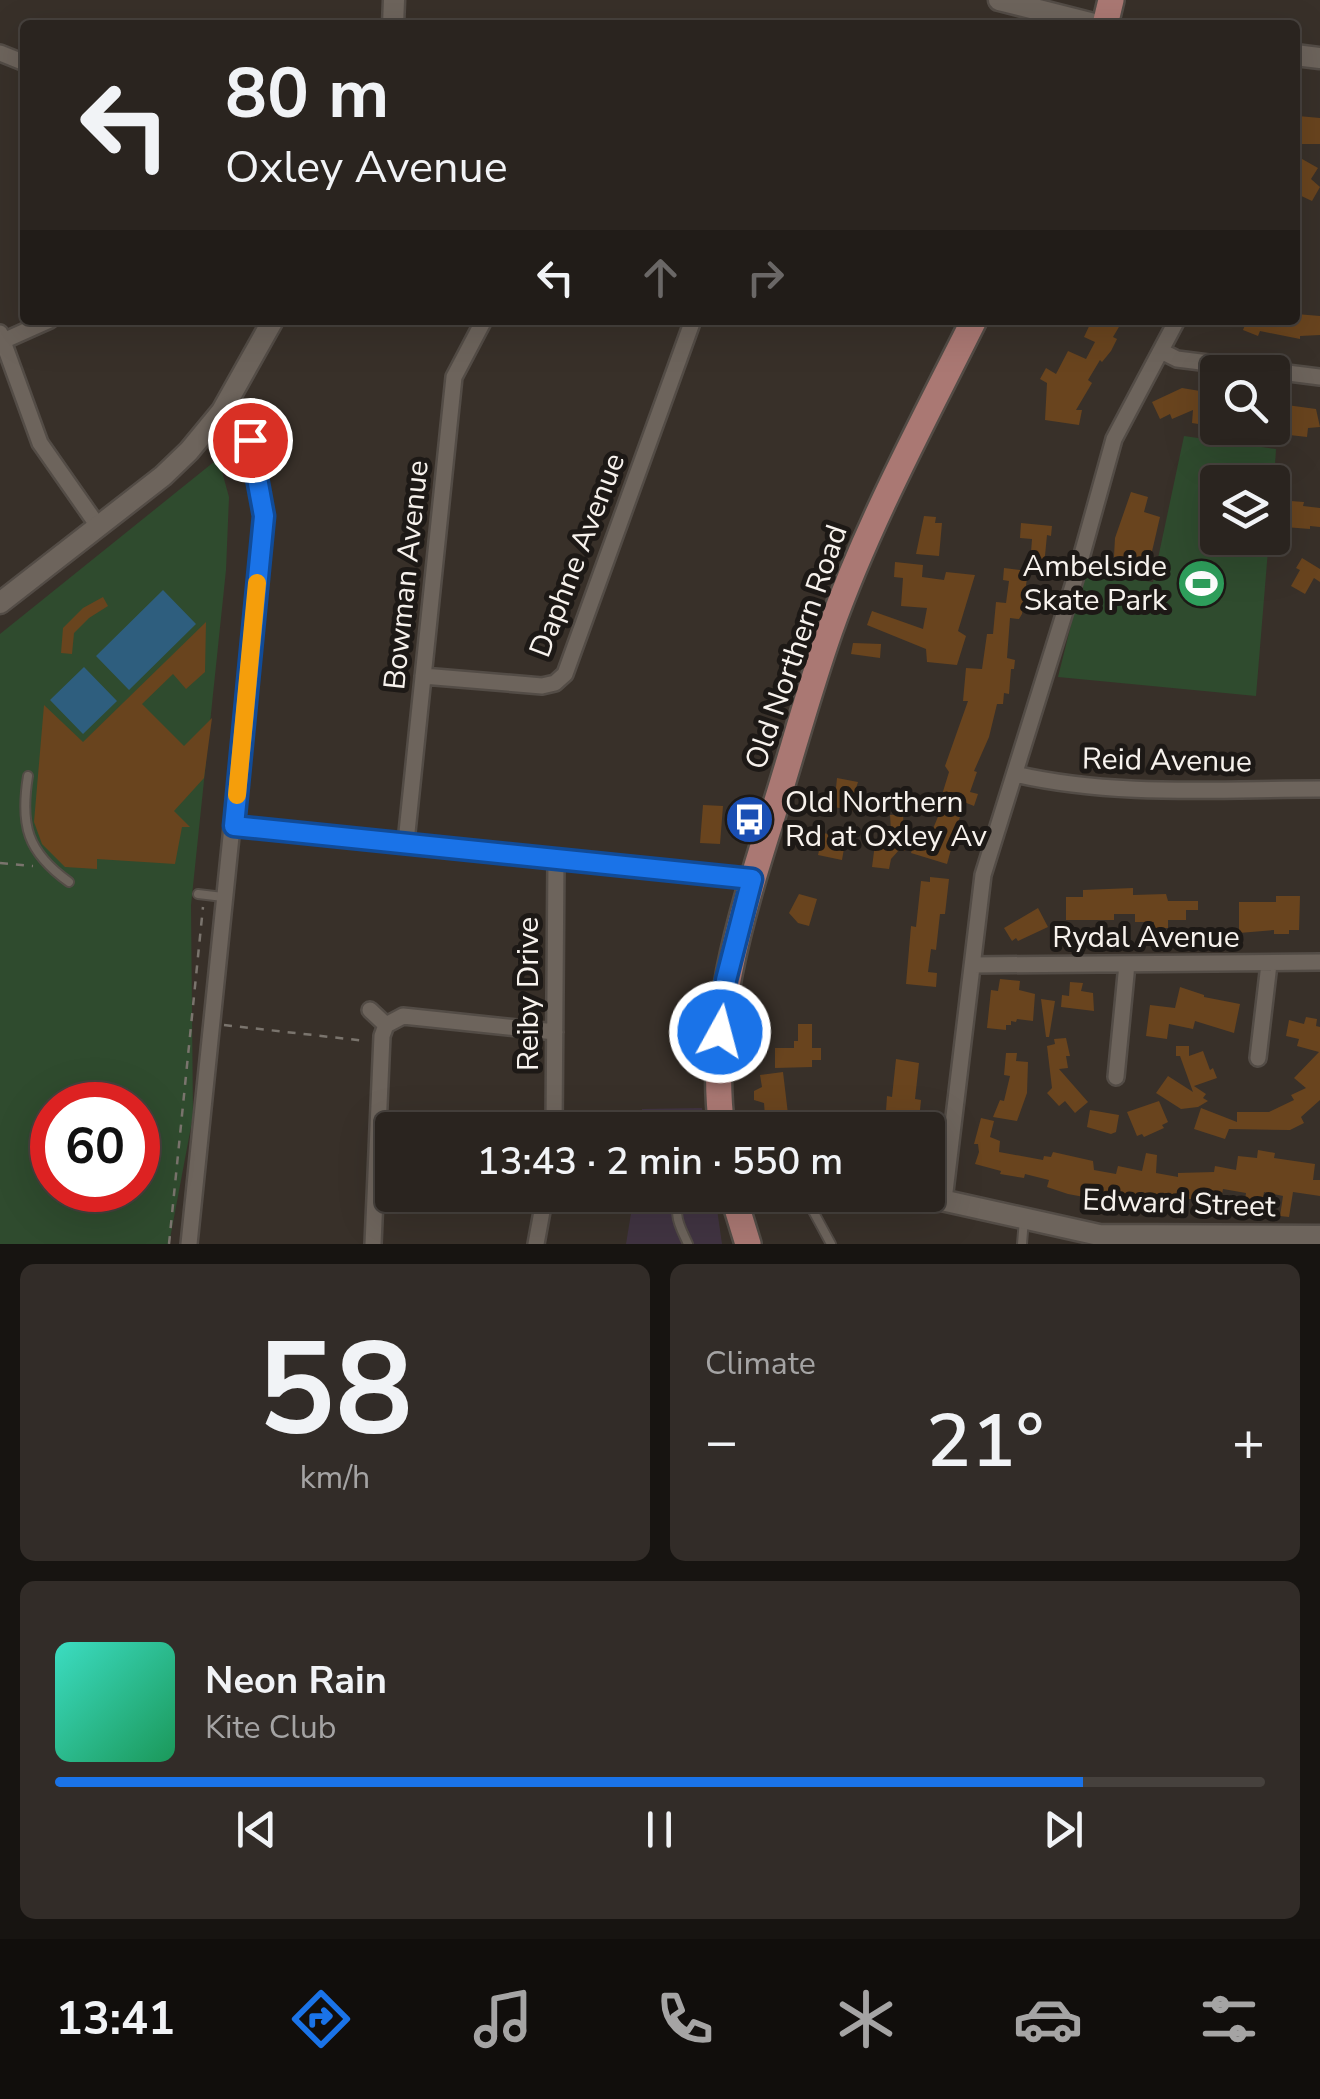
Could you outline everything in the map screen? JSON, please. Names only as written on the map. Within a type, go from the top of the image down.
[{"type":"main road","name":"Old Northern Road","points":[[720,1112],[722,1011],[732,955],[831,628],[880,510],[972,325]]},
{"type":"main road","points":[[738,1212],[748,1244]]},
{"type":"street","points":[[999,0],[1081,20]]},
{"type":"street","points":[[36,325],[2,337],[40,443],[98,526]]},
{"type":"street","points":[[0,603],[176,464],[222,410],[270,325]]},
{"type":"street","name":"Bowman Avenue","points":[[406,842],[454,377],[481,325]]},
{"type":"street","name":"Daphne Avenue","points":[[423,676],[542,686],[566,674],[691,325]]},
{"type":"street","points":[[945,1192],[982,875],[1114,439],[1174,325]]},
{"type":"street","points":[[1161,351],[1177,358],[1320,377]]},
{"type":"street","points":[[190,1244],[264,516],[250,440],[237,421],[222,410]]},
{"type":"street","name":"Reid Avenue","points":[[1014,774],[1066,786],[1108,789],[1320,789]]},
{"type":"street","points":[[234,826],[752,879]]},
{"type":"street","name":"Reiby Drive","points":[[554,1112],[556,858]]},
{"type":"street","name":"Rydal Avenue","points":[[973,964],[1320,962]]},
{"type":"street","points":[[1116,1077],[1127,964]]},
{"type":"street","points":[[1258,1058],[1269,964]]},
{"type":"street","points":[[370,1010],[386,1025]]},
{"type":"street","points":[[373,1244],[386,1025],[403,1016],[555,1032]]},
{"type":"street","name":"Edward Street","points":[[945,1200],[1133,1240],[1320,1236]]},
{"type":"street","points":[[536,1244],[542,1212]]},
{"type":"lane","points":[[28,776],[24,806],[29,840],[49,868],[69,882]]},
{"type":"lane","points":[[201,894],[226,897]]},
{"type":"lane","points":[[676,1212],[688,1244]]},
{"type":"lane","points":[[814,1212],[831,1244]]},
{"type":"lane","points":[[1022,1244],[1024,1220]]},
{"type":"path","points":[[0,863],[49,868]]},
{"type":"path","points":[[169,1244],[201,894]]},
{"type":"path","points":[[213,1024],[382,1043]]},
{"type":"shaded area","points":[[702,1108],[703,1112],[642,1112]]},
{"type":"shaded area","points":[[631,1212],[717,1212],[722,1244],[626,1244]]},
{"type":"green space","points":[[1184,436],[1200,438],[1200,445],[1276,449],[1275,465],[1200,465],[1200,555],[1268,555],[1256,696],[1058,677],[1084,573],[1153,582]]},
{"type":"green space","points":[[215,461],[221,468],[229,497],[226,570],[191,905],[193,1116],[169,1244],[0,1244],[0,634]]},
{"type":"water","points":[[163,590],[196,624],[129,690],[96,656]]},
{"type":"water","points":[[84,667],[117,701],[83,734],[50,700]]},
{"type":"building","points":[[1300,116],[1320,118],[1320,144],[1300,144]]},
{"type":"building","points":[[1300,158],[1318,168],[1311,179],[1320,187],[1312,201],[1300,195]]},
{"type":"building","points":[[1300,314],[1320,316],[1320,335],[1300,339],[1260,331],[1258,336],[1243,330],[1245,325],[1300,325]]},
{"type":"building","points":[[1090,325],[1120,325],[1111,351],[1100,360],[1088,380],[1092,383],[1076,410],[1082,410],[1079,425],[1045,420],[1047,383],[1040,379],[1046,368],[1056,374],[1068,351],[1086,359],[1095,342],[1084,337]]},
{"type":"building","points":[[1182,388],[1200,391],[1200,424],[1192,423],[1193,410],[1172,419],[1170,414],[1160,419],[1152,402]]},
{"type":"building","points":[[1290,405],[1316,409],[1320,427],[1308,428],[1307,437],[1290,435]]},
{"type":"building","points":[[1131,492],[1148,497],[1144,512],[1160,517],[1150,560],[1131,559],[1128,577],[1113,574],[1115,538]]},
{"type":"building","points":[[1290,501],[1320,508],[1320,527],[1290,527]]},
{"type":"building","points":[[924,516],[936,517],[935,523],[942,523],[939,556],[916,554]]},
{"type":"building","points":[[1021,523],[1052,526],[1051,536],[1047,535],[1044,566],[1030,565],[1032,539],[1020,538]]},
{"type":"building","points":[[1302,558],[1320,569],[1320,582],[1314,578],[1305,594],[1291,586]]},
{"type":"building","points":[[895,562],[923,565],[922,577],[944,580],[946,572],[975,575],[958,631],[966,636],[957,665],[927,662],[926,649],[867,625],[872,611],[923,629],[927,608],[901,606],[903,578],[894,577]]},
{"type":"building","points":[[1004,568],[1028,571],[1022,614],[1019,619],[1010,618],[1007,658],[1015,660],[1014,669],[1009,694],[1004,693],[1003,704],[997,704],[989,737],[974,771],[977,772],[970,792],[978,794],[974,806],[964,802],[947,864],[911,853],[919,827],[932,831],[940,812],[937,811],[949,772],[945,766],[968,701],[963,701],[966,668],[982,669],[987,634],[993,634],[996,602],[1006,603],[1009,581],[1003,580]]},
{"type":"building","points":[[103,597],[108,606],[74,633],[72,654],[61,653],[63,628],[83,608]]},
{"type":"building","points":[[206,622],[205,672],[186,689],[173,674],[142,704],[184,746],[212,718],[204,778],[174,811],[190,827],[182,827],[175,864],[97,859],[97,869],[65,867],[42,844],[34,822],[44,705],[83,742]]},
{"type":"building","points":[[853,643],[881,644],[880,658],[851,654]]},
{"type":"building","points":[[837,778],[858,782],[856,788],[862,790],[860,812],[834,807]]},
{"type":"building","points":[[703,805],[723,806],[720,844],[700,843]]},
{"type":"building","points":[[903,814],[905,851],[900,849],[891,859],[889,869],[872,867],[875,844],[891,831],[890,815]]},
{"type":"building","points":[[823,833],[846,837],[842,860],[818,855]]},
{"type":"building","points":[[930,877],[949,879],[945,914],[940,914],[936,950],[931,949],[928,972],[937,973],[936,987],[906,984],[911,926],[916,927],[921,881],[930,882]]},
{"type":"building","points":[[1133,888],[1133,895],[1166,894],[1168,901],[1198,901],[1198,910],[1186,910],[1186,920],[1168,920],[1168,928],[1154,928],[1154,922],[1135,922],[1135,914],[1114,914],[1114,920],[1066,920],[1066,897],[1083,897],[1083,890]]},
{"type":"building","points":[[799,894],[817,899],[809,926],[798,923],[789,913]]},
{"type":"building","points":[[1276,896],[1300,896],[1299,930],[1289,930],[1289,934],[1274,934],[1274,930],[1239,933],[1239,902],[1276,902]]},
{"type":"building","points":[[1038,908],[1048,927],[1012,941],[1004,928]]},
{"type":"building","points":[[1000,979],[1020,981],[1019,990],[1035,994],[1033,1021],[1011,1021],[1006,1030],[987,1028],[991,990],[998,991]]},
{"type":"building","points":[[1070,982],[1083,983],[1081,991],[1093,993],[1094,1011],[1061,1007],[1062,995],[1069,996]]},
{"type":"building","points":[[1180,987],[1204,997],[1240,1004],[1234,1033],[1195,1021],[1193,1029],[1169,1024],[1167,1039],[1146,1036],[1150,1005],[1175,1008]]},
{"type":"building","points":[[1041,999],[1055,1001],[1049,1037],[1046,1037]]},
{"type":"building","points":[[1306,1017],[1317,1019],[1316,1026],[1320,1027],[1320,1100],[1301,1117],[1304,1123],[1290,1130],[1229,1129],[1225,1139],[1194,1129],[1201,1108],[1237,1122],[1237,1112],[1269,1112],[1294,1100],[1291,1095],[1306,1088],[1294,1078],[1319,1052],[1297,1046],[1299,1039],[1286,1036],[1289,1020],[1304,1024]]},
{"type":"building","points":[[798,1024],[812,1024],[812,1048],[821,1048],[821,1060],[812,1060],[812,1067],[775,1068],[775,1048],[794,1048]]},
{"type":"building","points":[[1066,1038],[1068,1068],[1059,1069],[1088,1102],[1075,1113],[1065,1101],[1059,1106],[1047,1093],[1052,1088],[1047,1046],[1055,1044],[1054,1039]]},
{"type":"building","points":[[1176,1046],[1189,1046],[1189,1056],[1203,1051],[1217,1078],[1194,1086],[1206,1094],[1203,1098],[1208,1101],[1198,1107],[1181,1109],[1156,1093],[1168,1076],[1193,1092],[1180,1056],[1176,1056]]},
{"type":"building","points":[[1006,1053],[1017,1053],[1016,1061],[1028,1062],[1027,1093],[1017,1121],[993,1117],[1000,1100],[1004,1101],[1010,1076],[1004,1075]]},
{"type":"building","points":[[896,1059],[919,1063],[915,1099],[921,1100],[920,1112],[886,1111],[887,1096],[892,1097]]},
{"type":"building","points":[[783,1072],[788,1112],[765,1112],[764,1103],[754,1100],[754,1091],[762,1087],[760,1075]]},
{"type":"building","points":[[1159,1101],[1168,1122],[1162,1125],[1164,1128],[1137,1136],[1127,1112]]},
{"type":"building","points":[[1090,1110],[1119,1115],[1116,1132],[1087,1127]]},
{"type":"building","points":[[981,1118],[994,1121],[990,1137],[1000,1141],[999,1152],[1043,1160],[1053,1152],[1093,1161],[1094,1170],[1116,1174],[1118,1166],[1142,1171],[1146,1153],[1157,1155],[1156,1173],[1178,1177],[1178,1173],[1214,1172],[1215,1166],[1236,1170],[1238,1156],[1257,1158],[1258,1150],[1275,1153],[1274,1158],[1315,1164],[1313,1180],[1320,1180],[1320,1196],[1293,1192],[1289,1217],[1280,1216],[1283,1196],[1264,1192],[1263,1198],[1256,1197],[1254,1201],[1245,1200],[1246,1193],[1223,1189],[1221,1199],[1170,1199],[1169,1206],[1099,1191],[1098,1196],[1068,1194],[1047,1187],[1049,1180],[1025,1174],[1024,1178],[1000,1174],[1001,1171],[975,1164],[979,1152],[978,1144],[974,1144]]},
{"type":"slow traffic","points":[[237,795],[257,583]]},
{"type":"place","name":"Ambelside Skate Park","points":[[1202,583]]},
{"type":"place","name":"Old Northern Rd at Oxley Av","points":[[750,819]]},
{"type":"route","points":[[250,440],[264,516],[234,826],[752,879],[726,980],[720,1032]]}]
